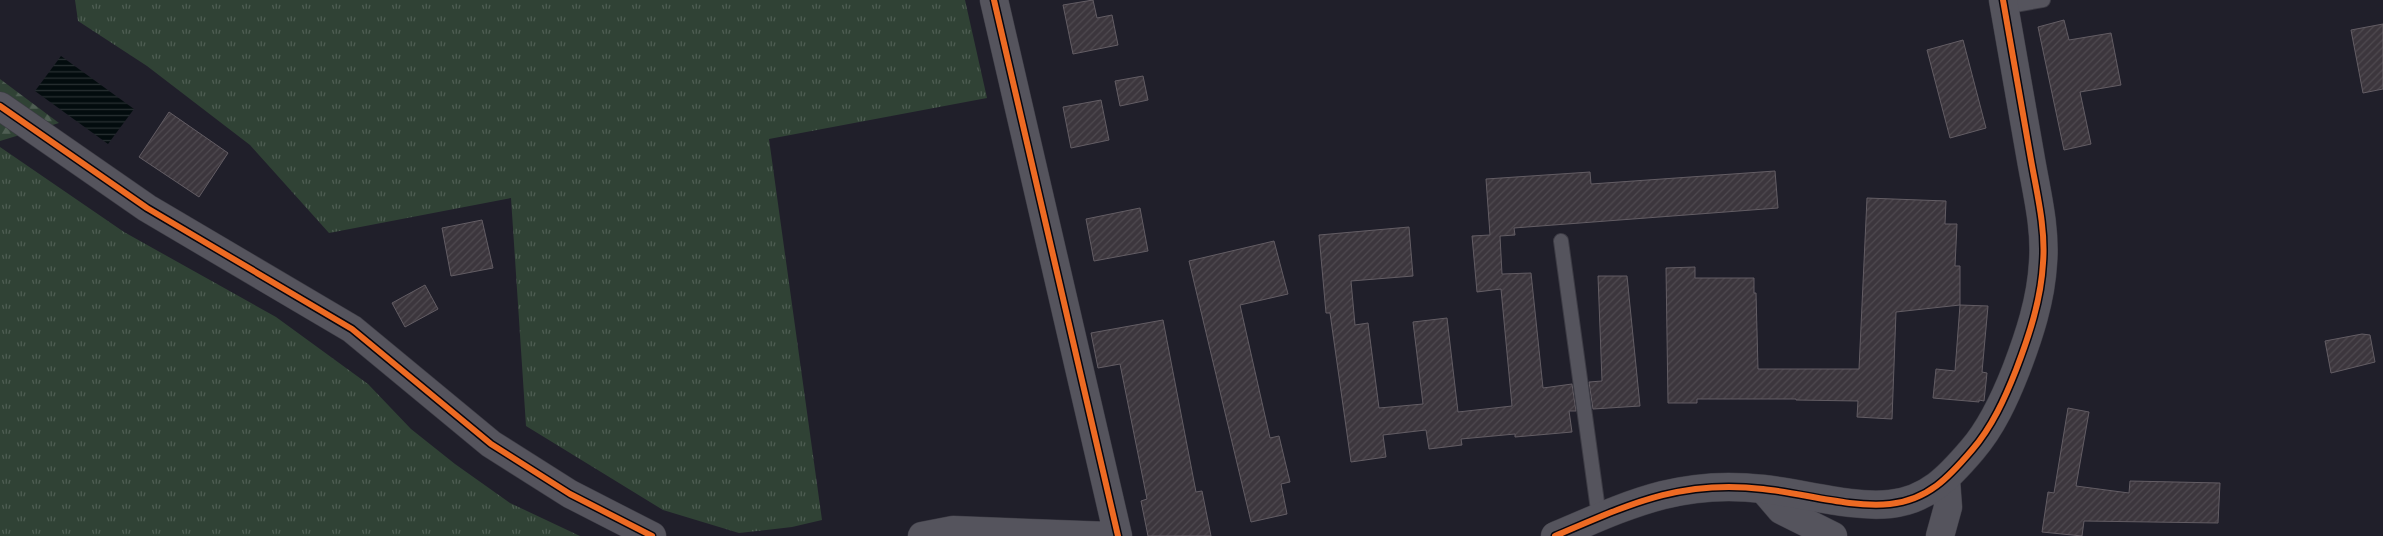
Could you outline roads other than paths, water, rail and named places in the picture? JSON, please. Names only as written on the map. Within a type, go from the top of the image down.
[{"type":"street","points":[[994,0],[1118,536]]},
{"type":"street","points":[[1555,536],[1649,497],[1686,489],[1730,486],[1851,502],[1890,504],[1917,498],[1946,480],[1981,440],[2006,395],[2024,348],[2040,290],[2043,262],[2042,220],[2003,3]]},
{"type":"street","points":[[0,106],[147,208],[352,329],[490,444],[570,494],[652,536]]},
{"type":"street","points":[[1940,536],[1948,507],[1946,480]]},
{"type":"street","points":[[1764,489],[1781,510],[1833,536]]},
{"type":"street","points":[[922,536],[953,530],[1110,536]]},
{"type":"lane","points":[[2003,3],[2044,0]]},
{"type":"lane","points":[[1562,241],[1600,517]]}]
